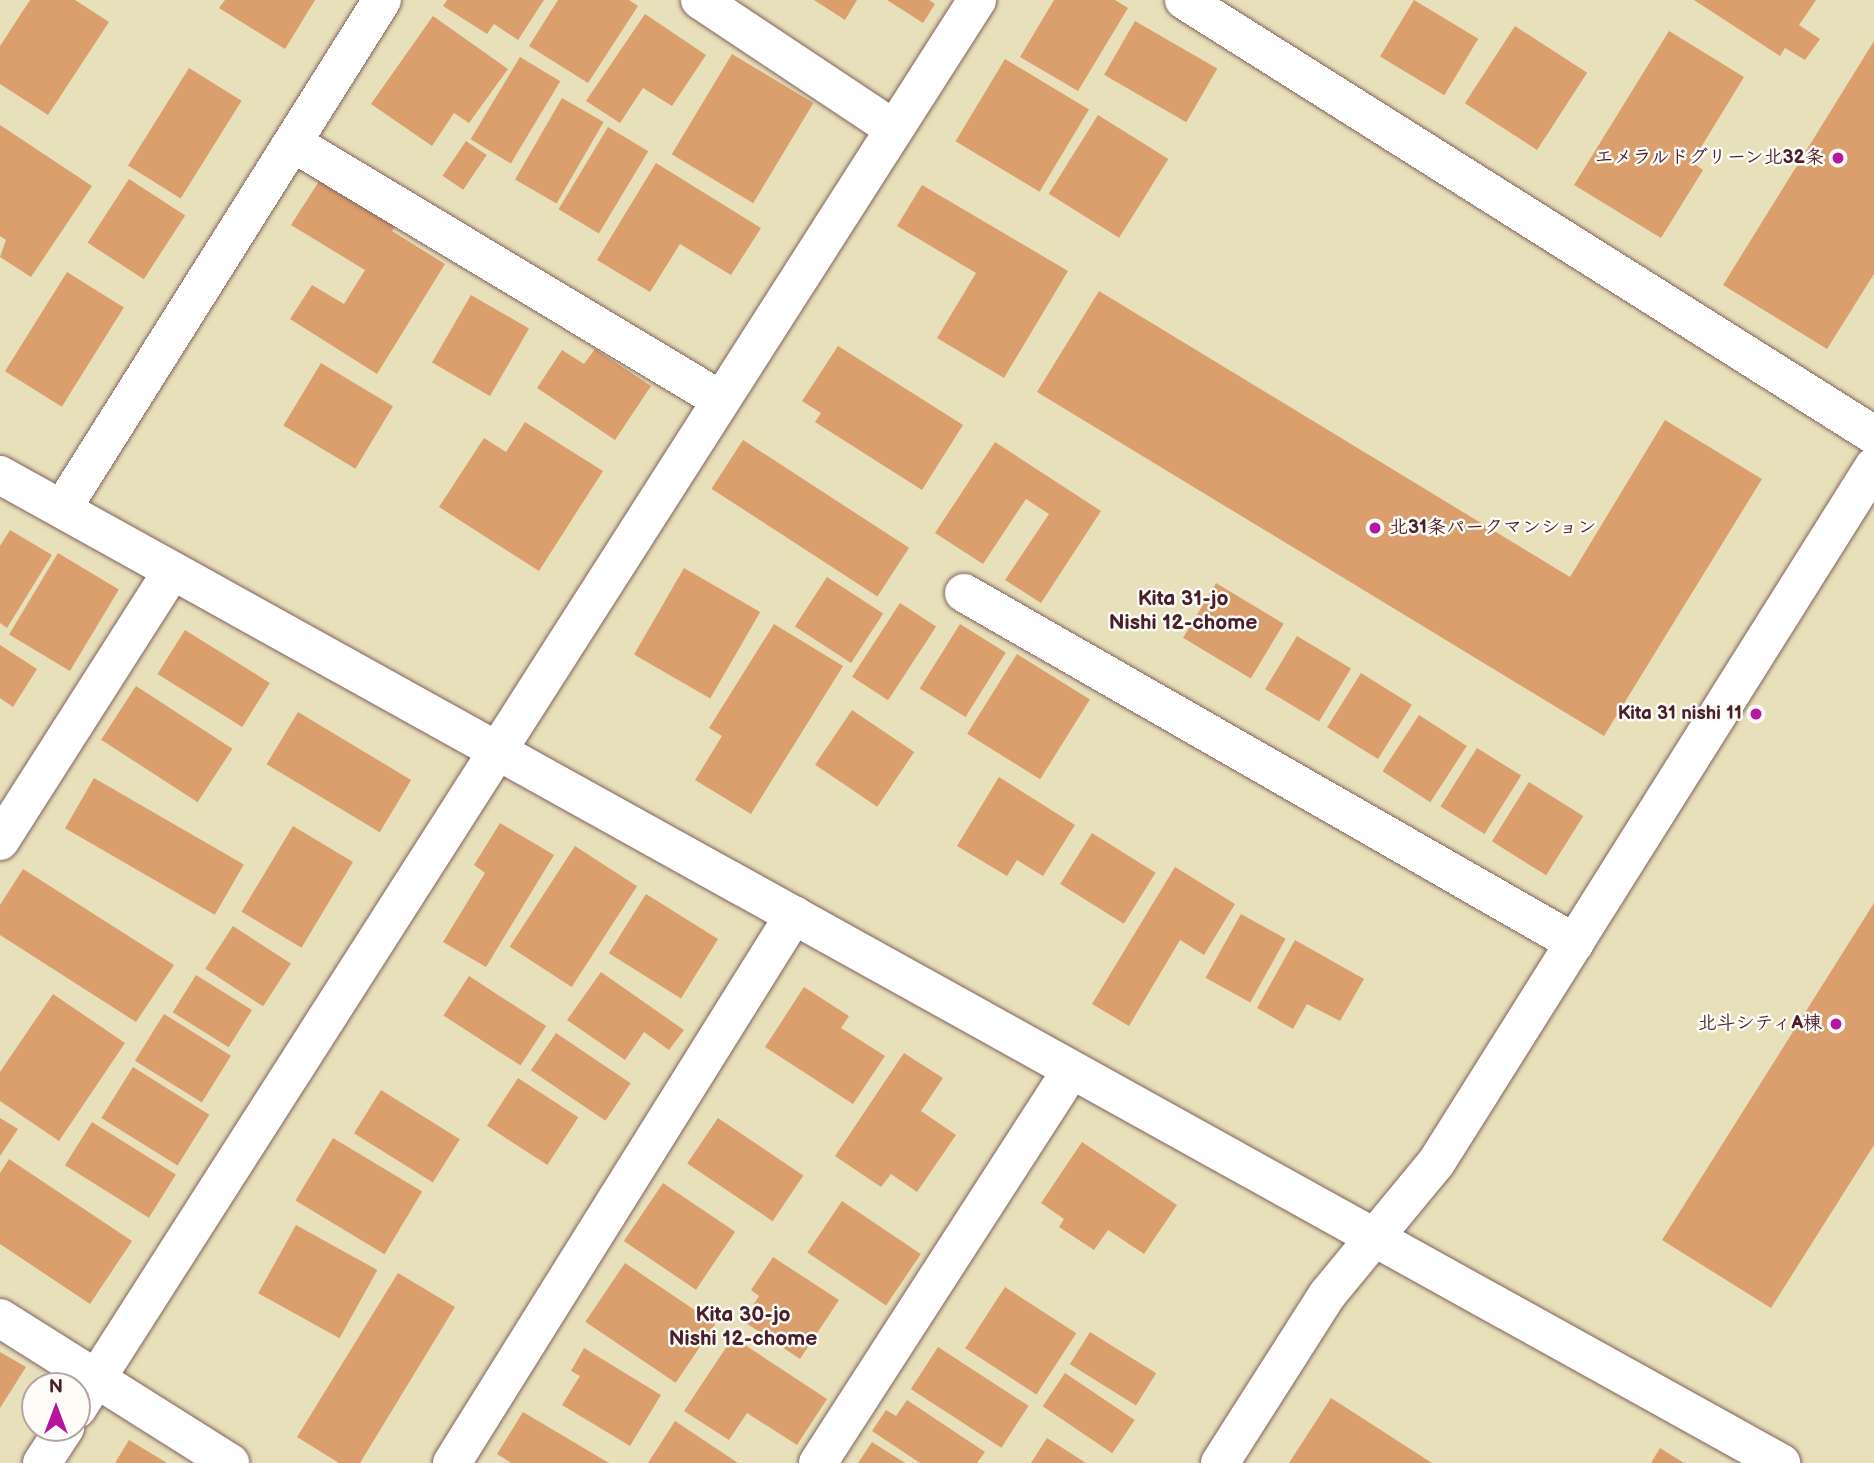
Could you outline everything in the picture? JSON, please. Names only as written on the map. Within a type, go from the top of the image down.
[{"type":"street","points":[[62,509],[382,0]]},
{"type":"street","points":[[700,0],[894,129]]},
{"type":"street","points":[[91,1388],[977,0]]},
{"type":"street","points":[[1184,0],[1874,435]]},
{"type":"street","points":[[293,143],[721,400]]},
{"type":"street","points":[[1220,1463],[1327,1295],[1436,1163],[1874,466]]},
{"type":"street","points":[[0,475],[1374,1240],[1781,1463]]},
{"type":"street","points":[[0,841],[172,571]]},
{"type":"street","points":[[964,593],[1575,943]]},
{"type":"street","points":[[452,1463],[794,915]]},
{"type":"street","points":[[818,1463],[1071,1070]]},
{"type":"street","points":[[0,1318],[62,1372]]},
{"type":"street","points":[[91,1396],[230,1463]]},
{"type":"street","points":[[42,1463],[56,1442]]},
{"type":"building","points":[[30,0],[75,0],[109,22],[48,115],[0,84],[0,46]]},
{"type":"building","points":[[225,0],[315,0],[285,49],[219,8]]},
{"type":"building","points":[[447,0],[544,0],[518,40],[494,24],[487,34],[443,6]]},
{"type":"building","points":[[558,0],[629,0],[638,6],[588,83],[529,46]]},
{"type":"building","points":[[814,0],[857,0],[845,20]]},
{"type":"building","points":[[887,0],[929,0],[935,4],[923,23]]},
{"type":"building","points":[[1054,0],[1115,0],[1128,8],[1078,91],[1020,57]]},
{"type":"building","points":[[1414,0],[1478,39],[1444,95],[1380,57]]},
{"type":"building","points":[[1694,0],[1816,0],[1799,25],[1820,39],[1805,60],[1785,48],[1780,56]]},
{"type":"building","points":[[645,14],[706,55],[672,106],[643,88],[620,123],[586,101]]},
{"type":"building","points":[[433,16],[508,69],[469,123],[454,113],[432,146],[371,104]]},
{"type":"building","points":[[1135,21],[1217,68],[1186,122],[1104,75]]},
{"type":"building","points":[[1515,26],[1587,73],[1537,150],[1465,103]]},
{"type":"building","points":[[1669,31],[1744,77],[1692,162],[1703,170],[1661,238],[1574,185]]},
{"type":"building","name":"エメラルドグリーン北32条","points":[[1874,41],[1874,274],[1827,349],[1723,285]]},
{"type":"building","points":[[732,54],[813,103],[753,203],[672,154]]},
{"type":"building","points":[[520,57],[560,81],[511,163],[471,139]]},
{"type":"building","points":[[1005,59],[1089,109],[1040,192],[956,141]]},
{"type":"building","points":[[189,68],[242,101],[181,198],[128,166]]},
{"type":"building","points":[[562,98],[604,122],[557,203],[515,179]]},
{"type":"building","points":[[1098,115],[1168,159],[1119,238],[1049,194]]},
{"type":"building","points":[[0,125],[92,186],[31,277],[0,257],[6,240],[0,236]]},
{"type":"building","points":[[608,127],[648,151],[599,233],[559,209]]},
{"type":"building","points":[[466,141],[487,155],[463,190],[443,176]]},
{"type":"building","points":[[656,163],[761,228],[731,275],[680,244],[650,292],[597,260]]},
{"type":"building","points":[[323,175],[398,222],[392,231],[445,264],[377,374],[290,319],[312,285],[344,304],[365,270],[291,225]]},
{"type":"building","points":[[129,179],[185,215],[144,279],[88,243]]},
{"type":"building","points":[[922,185],[1068,271],[1004,378],[937,338],[976,273],[897,226]]},
{"type":"building","points":[[67,272],[124,308],[62,407],[5,371]]},
{"type":"building","name":"北31条パークマンション","points":[[1099,291],[1570,577],[1665,420],[1762,479],[1604,736],[1037,392]]},
{"type":"building","points":[[471,295],[529,328],[490,396],[432,363]]},
{"type":"building","points":[[838,346],[963,425],[922,490],[815,422],[821,413],[802,401]]},
{"type":"building","points":[[595,349],[651,386],[615,440],[537,388],[562,350],[584,364]]},
{"type":"building","points":[[321,363],[393,406],[355,469],[283,426]]},
{"type":"building","points":[[525,422],[603,471],[539,571],[439,507],[484,438],[506,452]]},
{"type":"building","points":[[743,440],[909,548],[877,596],[711,489]]},
{"type":"building","points":[[995,442],[1101,511],[1041,603],[1005,580],[1049,514],[1026,499],[983,564],[935,533]]},
{"type":"building","points":[[10,530],[52,555],[7,628],[0,623],[0,546]]},
{"type":"building","points":[[58,553],[119,590],[70,671],[9,634]]},
{"type":"building","points":[[684,568],[760,612],[710,699],[634,655]]},
{"type":"building","points":[[827,577],[883,613],[851,663],[795,626]]},
{"type":"building","points":[[1216,583],[1284,624],[1251,679],[1183,638]]},
{"type":"building","points":[[900,603],[936,626],[888,700],[852,677]]},
{"type":"building","points":[[774,624],[843,666],[751,814],[695,780],[722,736],[709,728]]},
{"type":"building","points":[[960,624],[1006,653],[966,717],[920,688]]},
{"type":"building","points":[[185,630],[270,683],[242,727],[157,674]]},
{"type":"building","points":[[1297,636],[1351,668],[1319,722],[1265,689]]},
{"type":"building","points":[[0,645],[37,669],[13,707],[0,698]]},
{"type":"building","points":[[1017,654],[1090,700],[1040,779],[967,734]]},
{"type":"building","points":[[1361,673],[1412,705],[1378,759],[1327,727]]},
{"type":"building","points":[[136,686],[232,749],[198,802],[101,740]]},
{"type":"building","points":[[852,710],[914,752],[877,807],[815,765]]},
{"type":"building","points":[[298,712],[411,780],[380,832],[267,764]]},
{"type":"building","points":[[1419,715],[1467,746],[1430,802],[1383,771]]},
{"type":"building","points":[[1477,748],[1521,776],[1485,834],[1440,807]]},
{"type":"building","points":[[999,777],[1075,825],[1043,876],[1017,860],[1007,876],[957,846]]},
{"type":"building","points":[[94,778],[244,864],[215,915],[65,828]]},
{"type":"building","points":[[1529,782],[1583,816],[1546,875],[1492,841]]},
{"type":"building","points":[[500,823],[554,855],[486,967],[443,942],[485,873],[474,865]]},
{"type":"building","points":[[293,826],[353,862],[301,948],[241,912]]},
{"type":"building","points":[[1092,833],[1156,873],[1124,924],[1060,884]]},
{"type":"building","points":[[575,846],[637,886],[572,987],[510,947]]},
{"type":"building","points":[[1175,867],[1235,904],[1204,955],[1180,940],[1129,1026],[1092,1004]]},
{"type":"building","points":[[23,869],[174,965],[136,1022],[0,935],[0,905]]},
{"type":"building","points":[[646,894],[718,939],[681,998],[609,953]]},
{"type":"building","name":"北斗シティA棟","points":[[1874,903],[1874,1145],[1771,1308],[1662,1240]]},
{"type":"building","points":[[1241,914],[1286,939],[1250,1003],[1206,978]]},
{"type":"building","points":[[233,926],[291,964],[263,1006],[205,969]]},
{"type":"building","points":[[1295,940],[1364,979],[1340,1021],[1307,1004],[1293,1029],[1257,1008]]},
{"type":"building","points":[[601,972],[684,1030],[669,1050],[644,1032],[625,1060],[567,1020]]},
{"type":"building","points":[[196,975],[252,1010],[229,1047],[173,1012]]},
{"type":"building","points":[[469,976],[546,1026],[521,1066],[443,1015]]},
{"type":"building","points":[[804,987],[849,1016],[841,1028],[885,1056],[853,1104],[765,1047]]},
{"type":"building","points":[[53,994],[125,1043],[59,1141],[0,1101],[0,1072]]},
{"type":"building","points":[[164,1014],[231,1056],[202,1103],[135,1061]]},
{"type":"building","points":[[556,1033],[631,1083],[605,1121],[531,1070]]},
{"type":"building","points":[[904,1053],[943,1078],[921,1111],[956,1135],[917,1192],[891,1174],[881,1187],[835,1156]]},
{"type":"building","points":[[133,1067],[209,1115],[178,1166],[101,1118]]},
{"type":"building","points":[[518,1078],[578,1117],[547,1165],[487,1126]]},
{"type":"building","points":[[381,1090],[460,1139],[433,1183],[354,1133]]},
{"type":"building","points":[[0,1118],[18,1129],[0,1156]]},
{"type":"building","points":[[718,1118],[803,1176],[773,1221],[687,1164]]},
{"type":"building","points":[[92,1122],[176,1174],[149,1218],[65,1165]]},
{"type":"building","points":[[333,1138],[422,1192],[385,1254],[295,1201]]},
{"type":"building","points":[[1082,1142],[1177,1205],[1144,1254],[1108,1230],[1094,1250],[1059,1227],[1064,1219],[1041,1203]]},
{"type":"building","points":[[9,1159],[132,1241],[90,1304],[0,1244],[0,1173]]},
{"type":"building","points":[[663,1183],[735,1232],[696,1290],[624,1241]]},
{"type":"building","points":[[842,1201],[921,1254],[886,1306],[807,1252]]},
{"type":"building","points":[[296,1225],[377,1270],[340,1338],[258,1293]]},
{"type":"building","points":[[773,1257],[839,1300],[800,1359],[743,1321],[759,1296],[751,1290]]},
{"type":"building","points":[[625,1263],[715,1324],[676,1383],[585,1322]]},
{"type":"building","points":[[398,1273],[455,1307],[360,1463],[339,1463],[297,1437]]},
{"type":"building","points":[[1005,1287],[1076,1333],[1037,1395],[965,1348]]},
{"type":"building","points":[[1090,1332],[1156,1373],[1136,1406],[1070,1364]]},
{"type":"building","points":[[733,1337],[827,1399],[797,1445],[747,1413],[729,1440],[684,1411]]},
{"type":"building","points":[[938,1347],[1029,1406],[1001,1448],[911,1389]]},
{"type":"building","points":[[584,1348],[661,1395],[630,1446],[562,1405],[580,1376],[571,1371]]},
{"type":"building","points":[[0,1352],[26,1367],[0,1408]]},
{"type":"building","points":[[1065,1373],[1135,1420],[1112,1453],[1043,1406]]},
{"type":"building","points":[[1331,1398],[1432,1463],[1289,1463]]},
{"type":"building","points":[[907,1400],[985,1452],[977,1463],[920,1463],[872,1431],[886,1410],[896,1416]]},
{"type":"building","points":[[523,1412],[609,1463],[511,1463],[497,1454]]},
{"type":"building","points":[[675,1421],[738,1463],[648,1463]]},
{"type":"building","points":[[1047,1438],[1086,1463],[1031,1463]]},
{"type":"building","points":[[129,1440],[167,1463],[115,1463]]},
{"type":"building","points":[[872,1442],[905,1463],[858,1463]]},
{"type":"building","points":[[1660,1448],[1684,1463],[1651,1463]]},
{"type":"place","name":"エメラルドグリーン北32条","points":[[1838,158]]},
{"type":"place","name":"北31条パークマンション","points":[[1375,528]]},
{"type":"place","name":"Kita 31 nishi 11","points":[[1756,714]]},
{"type":"place","name":"北斗シティA棟","points":[[1836,1024]]},
{"type":"district","name":"Kita 31-jo Nishi 12-chome","points":[[1183,611]]},
{"type":"district","name":"Kita 30-jo Nishi 12-chome","points":[[743,1327]]}]
